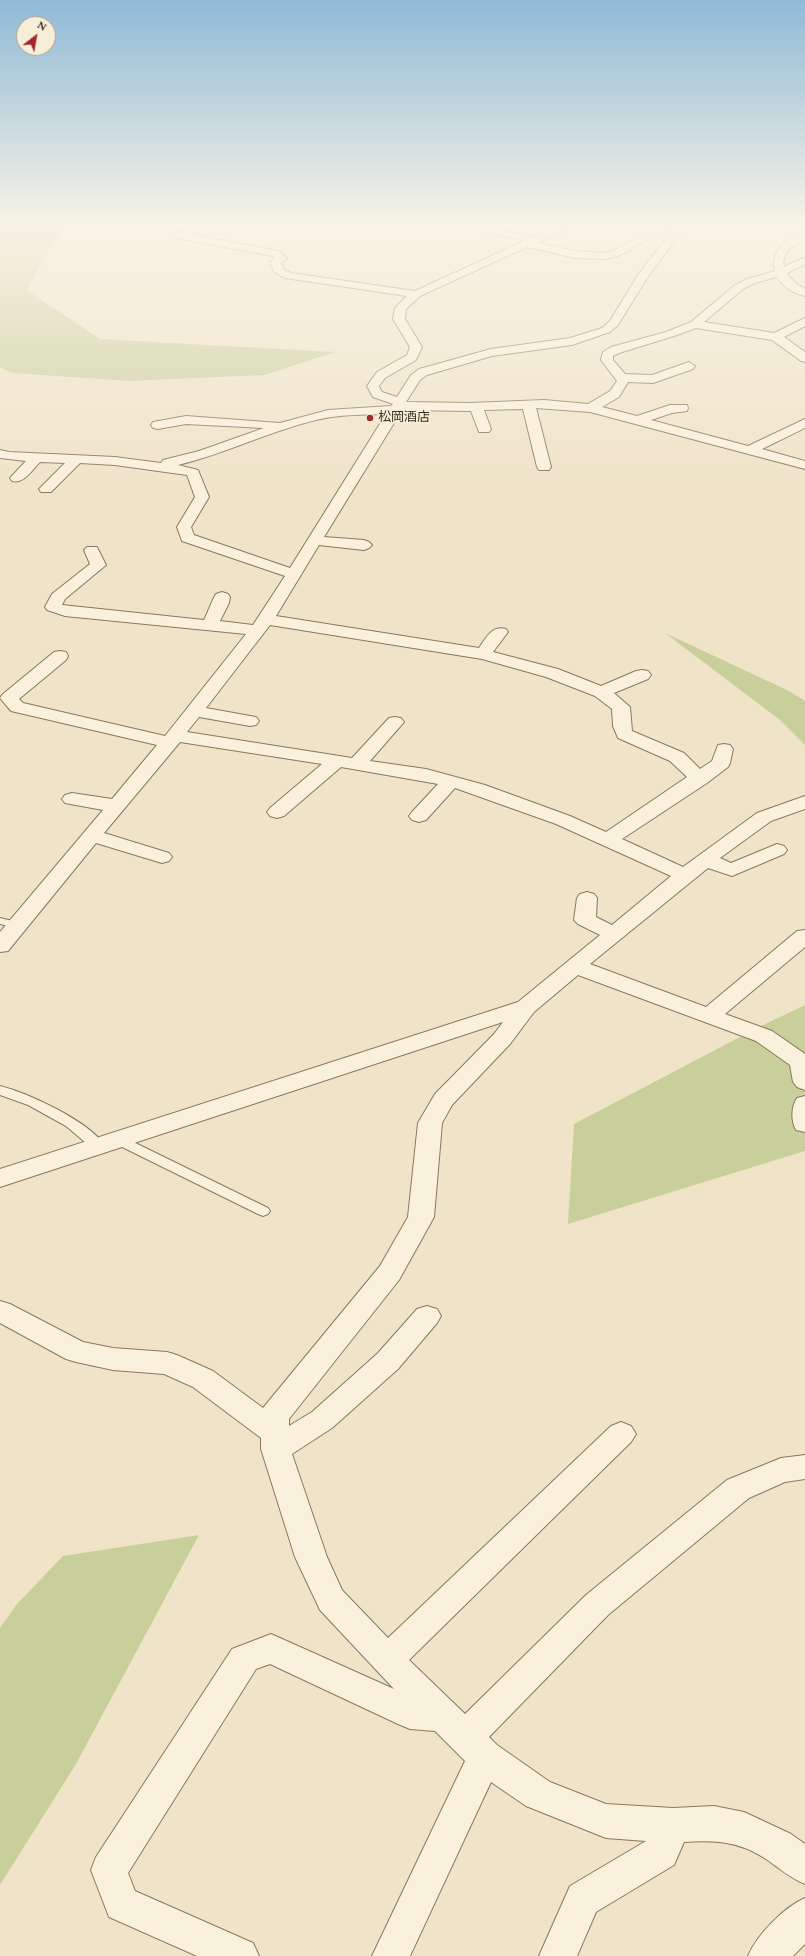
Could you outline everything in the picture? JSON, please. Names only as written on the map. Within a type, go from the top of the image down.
[{"type":"street","points":[[397,406],[377,394],[373,386],[381,375],[412,357],[416,347],[399,319],[400,314]]},
{"type":"street","points":[[0,946],[8,923],[92,836],[118,806],[173,740],[262,625],[415,378],[423,372],[491,352],[572,340],[606,330],[614,323],[619,314]]},
{"type":"street","points":[[590,408],[610,399],[620,389],[623,380],[607,360],[606,355],[614,350],[670,334],[695,324],[707,314]]},
{"type":"street","points":[[776,337],[805,321]]},
{"type":"street","points":[[695,324],[776,337],[805,358]]},
{"type":"street","points":[[655,326],[658,329],[670,334]]},
{"type":"street","points":[[621,378],[654,379],[689,366]]},
{"type":"street","points":[[155,465],[192,459],[308,418],[332,414],[397,406],[476,407],[544,404],[590,408],[805,465]]},
{"type":"street","points":[[529,405],[544,466]]},
{"type":"street","points":[[476,407],[484,429]]},
{"type":"street","points":[[636,421],[652,410],[682,408]]},
{"type":"street","points":[[260,411],[263,419],[272,425]]},
{"type":"street","points":[[158,424],[186,420],[286,426]]},
{"type":"street","points":[[748,451],[805,423]]},
{"type":"street","points":[[0,454],[155,465],[193,472],[202,496],[184,526],[187,538],[294,574]]},
{"type":"street","points":[[17,478],[38,457]]},
{"type":"street","points":[[46,489],[77,459]]},
{"type":"street","points":[[314,540],[364,545]]},
{"type":"street","points":[[92,550],[98,564],[58,597],[53,607],[65,611],[209,626],[262,625],[483,654],[552,673],[602,692],[620,707],[624,734],[677,757],[700,779]]},
{"type":"street","points":[[209,626],[221,603],[222,597]]},
{"type":"street","points":[[483,654],[500,632]]},
{"type":"street","points":[[60,656],[10,698],[17,707],[173,740],[337,761],[426,775],[450,781],[478,789],[563,820],[686,875]]},
{"type":"street","points":[[602,692],[642,675]]},
{"type":"street","points":[[195,711],[250,721]]},
{"type":"street","points":[[357,764],[395,722]]},
{"type":"street","points":[[608,840],[700,779],[721,763],[724,749]]},
{"type":"street","points":[[277,812],[337,761]]},
{"type":"street","points":[[418,816],[450,781]]},
{"type":"street","points":[[72,799],[118,806]]},
{"type":"street","points":[[805,802],[764,817],[686,875],[575,966],[526,1007],[502,1039],[443,1100],[430,1123],[421,1217],[390,1273],[274,1416],[275,1441],[311,1557],[331,1600],[387,1660],[465,1737],[538,1794],[574,1810],[606,1821],[673,1825],[714,1823],[744,1829],[778,1846],[805,1866]]},
{"type":"street","points":[[92,836],[162,857]]},
{"type":"street","points":[[706,860],[732,870],[777,850]]},
{"type":"street","points":[[587,898],[585,920],[615,934]]},
{"type":"street","points":[[710,1015],[805,936]]},
{"type":"street","points":[[575,966],[764,1036],[802,1062],[805,1082]]},
{"type":"street","points":[[0,1178],[526,1007]]},
{"type":"street","points":[[805,1104],[805,1124]]},
{"type":"street","points":[[0,1311],[76,1351],[114,1359],[167,1363],[203,1379],[275,1441]]},
{"type":"street","points":[[275,1441],[322,1420],[388,1361],[427,1316]]},
{"type":"street","points":[[387,1660],[621,1434]]},
{"type":"street","points":[[391,1956],[465,1737],[597,1605],[738,1490],[781,1470],[805,1467]]},
{"type":"street","points":[[240,1956],[122,1904],[109,1870],[244,1659],[271,1649],[465,1737]]},
{"type":"street","points":[[558,1956],[583,1899],[661,1852],[673,1825]]},
{"type":"street","points":[[767,1956],[805,1917]]},
{"type":"lane","points":[[0,1090],[33,1102],[108,1142],[263,1211]]},
{"type":"green space","points":[[0,314],[63,314],[100,339],[335,352],[265,375],[129,381],[12,373],[0,367]]},
{"type":"green space","points":[[665,633],[789,691],[805,701],[805,745],[780,720]]},
{"type":"green space","points":[[805,1005],[805,1151],[568,1224],[574,1124],[759,1027]]},
{"type":"green space","points":[[199,1535],[76,1764],[0,1885],[0,1628],[17,1604],[63,1556]]},
{"type":"place","name":"松岡酒店","points":[[370,418]]}]
